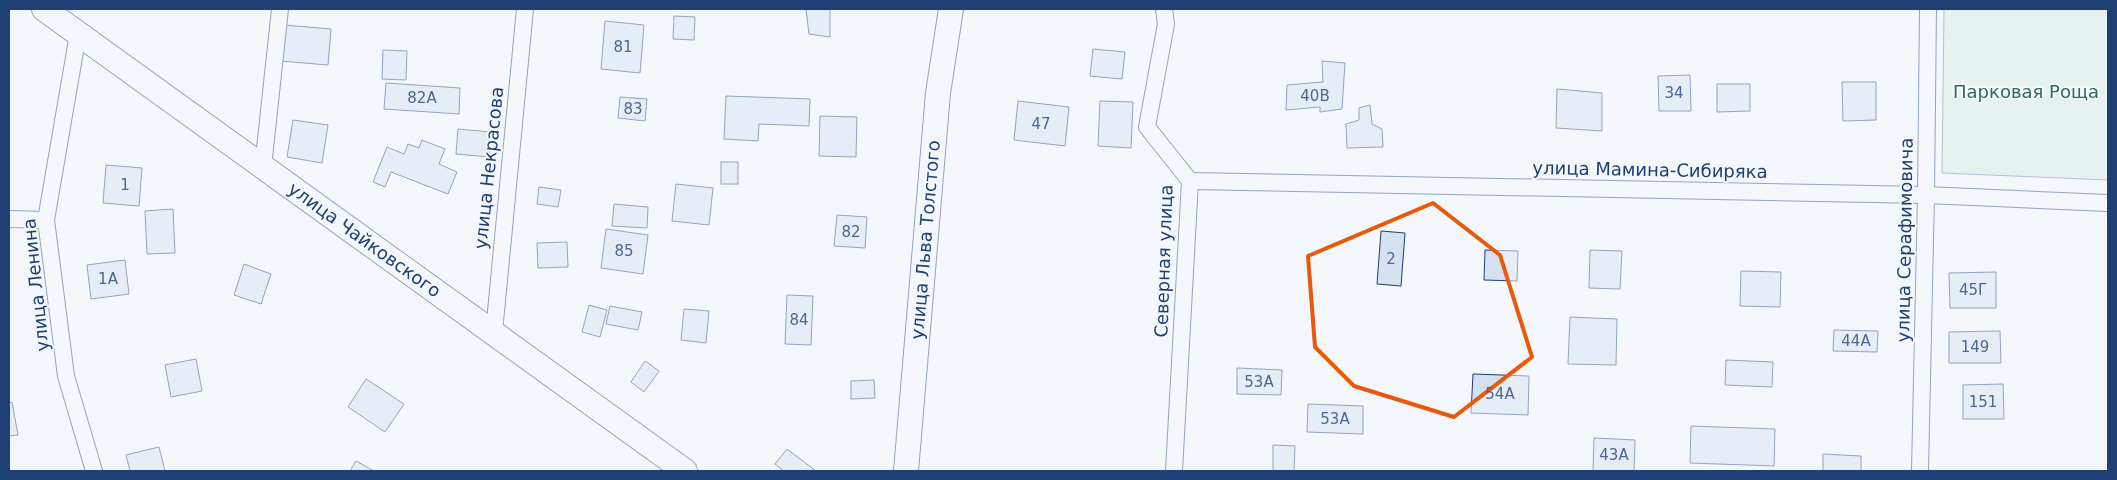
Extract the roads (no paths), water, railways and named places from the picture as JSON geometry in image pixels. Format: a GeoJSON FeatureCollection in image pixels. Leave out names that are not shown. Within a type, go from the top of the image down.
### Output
{"type":"FeatureCollection","features":[{"type":"Feature","properties":{"kind":"street"},"geometry":{"type":"LineString","coordinates":[[263,167],[280,9]]}},
{"type":"Feature","properties":{"kind":"street","name":"улица Некрасова"},"geometry":{"type":"LineString","coordinates":[[494,332],[525,9]]}},
{"type":"Feature","properties":{"kind":"street","name":"улица Льва Толстого"},"geometry":{"type":"LineString","coordinates":[[906,471],[938,93],[951,9]]}},
{"type":"Feature","properties":{"kind":"street","name":"Северная улица"},"geometry":{"type":"LineString","coordinates":[[1164,9],[1166,24],[1147,127],[1190,180],[1174,471]]}},
{"type":"Feature","properties":{"kind":"street","name":"улица Серафимовича"},"geometry":{"type":"LineString","coordinates":[[1920,471],[1928,9]]}},
{"type":"Feature","properties":{"kind":"street","name":"улица Чайковского"},"geometry":{"type":"LineString","coordinates":[[54,12],[78,34],[685,471]]}},
{"type":"Feature","properties":{"kind":"street","name":"улица Ленина"},"geometry":{"type":"LineString","coordinates":[[78,34],[46,220],[66,376],[94,471]]}},
{"type":"Feature","properties":{"kind":"street","name":"улица Мамина-Сибиряка"},"geometry":{"type":"LineString","coordinates":[[1190,180],[1926,195],[2108,203]]}},
{"type":"Feature","properties":{"kind":"street"},"geometry":{"type":"LineString","coordinates":[[9,219],[46,220]]}},
{"type":"Feature","properties":{"kind":"park label","name":"Парковая Роща"},"geometry":{"type":"Point","coordinates":[2026,92]}}]}
